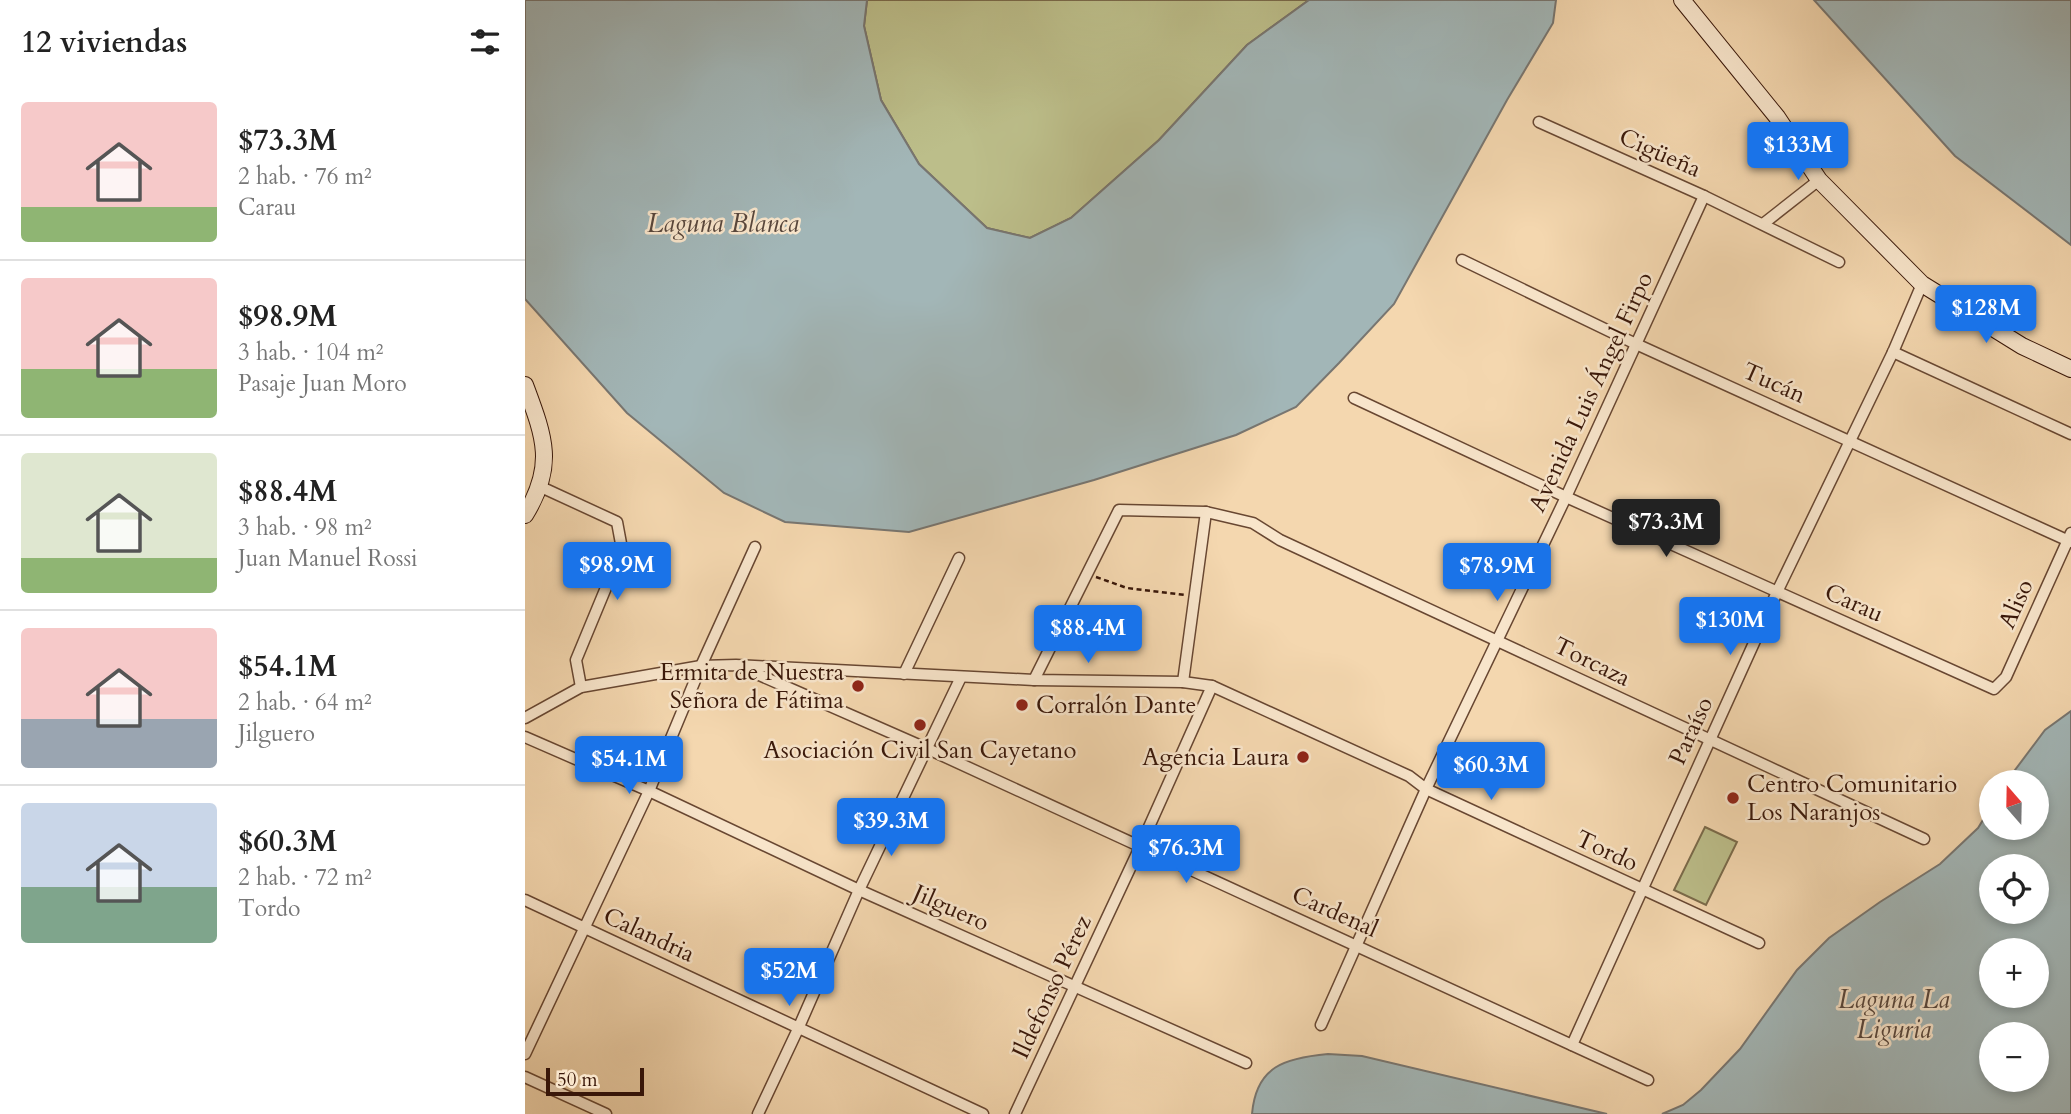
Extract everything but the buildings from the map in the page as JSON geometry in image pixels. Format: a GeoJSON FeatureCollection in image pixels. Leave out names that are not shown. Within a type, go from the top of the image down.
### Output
{"type":"FeatureCollection","features":[{"type":"Feature","properties":{"kind":"street"},"geometry":{"type":"LineString","coordinates":[[1682,0],[1777,117],[1819,180],[1922,284],[2022,346],[2071,369]]}},
{"type":"Feature","properties":{"kind":"street","name":"Cigüeña"},"geometry":{"type":"LineString","coordinates":[[1539,122],[1704,196],[1839,262]]}},
{"type":"Feature","properties":{"kind":"street"},"geometry":{"type":"LineString","coordinates":[[1763,224],[1819,180]]}},
{"type":"Feature","properties":{"kind":"street","name":"Avenida Luis Ángel Firpo"},"geometry":{"type":"LineString","coordinates":[[1321,1025],[1426,789],[1566,497],[1704,196]]}},
{"type":"Feature","properties":{"kind":"street","name":"Tucán"},"geometry":{"type":"LineString","coordinates":[[1462,260],[1636,344],[2070,538]]}},
{"type":"Feature","properties":{"kind":"street","name":"Paraíso"},"geometry":{"type":"LineString","coordinates":[[1572,1045],[1777,592],[1893,352],[1922,284]]}},
{"type":"Feature","properties":{"kind":"street"},"geometry":{"type":"LineString","coordinates":[[1893,352],[2071,434]]}},
{"type":"Feature","properties":{"kind":"street"},"geometry":{"type":"LineString","coordinates":[[525,385],[546,452],[541,488],[525,514]]}},
{"type":"Feature","properties":{"kind":"street","name":"Carau"},"geometry":{"type":"LineString","coordinates":[[1354,398],[1566,497],[1994,689]]}},
{"type":"Feature","properties":{"kind":"street"},"geometry":{"type":"LineString","coordinates":[[541,488],[617,522],[622,549],[576,660],[581,687]]}},
{"type":"Feature","properties":{"kind":"street","name":"Torcaza"},"geometry":{"type":"LineString","coordinates":[[1087,574],[1119,510],[1206,512],[1253,523],[1280,540],[1924,839]]}},
{"type":"Feature","properties":{"kind":"street"},"geometry":{"type":"LineString","coordinates":[[1183,682],[1206,512]]}},
{"type":"Feature","properties":{"kind":"street","name":"Aliso"},"geometry":{"type":"LineString","coordinates":[[1994,689],[2005,677],[2070,538]]}},
{"type":"Feature","properties":{"kind":"street"},"geometry":{"type":"LineString","coordinates":[[525,1054],[649,791],[701,666],[755,547]]}},
{"type":"Feature","properties":{"kind":"street"},"geometry":{"type":"LineString","coordinates":[[904,674],[959,558]]}},
{"type":"Feature","properties":{"kind":"street"},"geometry":{"type":"LineString","coordinates":[[1034,680],[1087,574]]}},
{"type":"Feature","properties":{"kind":"street","name":"Tordo"},"geometry":{"type":"LineString","coordinates":[[525,718],[581,687],[701,666],[736,665],[1034,680],[1183,682],[1212,686],[1409,776],[1426,789],[1759,943]]}},
{"type":"Feature","properties":{"kind":"street","name":"Cardenal"},"geometry":{"type":"LineString","coordinates":[[736,665],[927,749],[1648,1080]]}},
{"type":"Feature","properties":{"kind":"street"},"geometry":{"type":"LineString","coordinates":[[758,1114],[859,890],[961,677]]}},
{"type":"Feature","properties":{"kind":"street","name":"Ildefonso Pérez"},"geometry":{"type":"LineString","coordinates":[[1015,1114],[1076,987],[1212,686]]}},
{"type":"Feature","properties":{"kind":"street","name":"Jilguero"},"geometry":{"type":"LineString","coordinates":[[525,737],[1246,1063]]}},
{"type":"Feature","properties":{"kind":"street","name":"Calandria"},"geometry":{"type":"LineString","coordinates":[[525,900],[983,1114]]}},
{"type":"Feature","properties":{"kind":"street"},"geometry":{"type":"LineString","coordinates":[[525,1077],[606,1114]]}},
{"type":"Feature","properties":{"kind":"path"},"geometry":{"type":"LineString","coordinates":[[1087,574],[1127,588],[1195,596]]}},
{"type":"Feature","properties":{"kind":"green space"},"geometry":{"type":"Polygon","coordinates":[[[867,0],[1309,0],[1247,45],[1159,140],[1071,218],[1030,238],[987,228],[919,164],[881,100],[864,26],[867,0]]]}},
{"type":"Feature","properties":{"kind":"green space"},"geometry":{"type":"Polygon","coordinates":[[[1705,827],[1737,842],[1706,905],[1674,890],[1705,827]]]}},
{"type":"Feature","properties":{"kind":"water","name":"Laguna Blanca"},"geometry":{"type":"Polygon","coordinates":[[[525,0],[867,0],[864,26],[881,100],[919,164],[987,228],[1030,238],[1071,218],[1159,140],[1247,45],[1309,0],[1556,0],[1553,23],[1507,100],[1394,304],[1296,407],[1236,435],[1094,480],[909,532],[785,522],[724,493],[627,413],[525,299],[525,0]]]}},
{"type":"Feature","properties":{"kind":"water"},"geometry":{"type":"Polygon","coordinates":[[[1814,0],[2071,0],[2071,245],[1955,156],[1814,0]]]}},
{"type":"Feature","properties":{"kind":"water","name":"Laguna La Liguria"},"geometry":{"type":"Polygon","coordinates":[[[2071,711],[2071,1114],[1662,1114],[1683,1105],[1701,1090],[1740,1049],[1797,970],[1829,938],[1940,864],[1979,826],[1979,840],[2049,840],[2049,770],[2015,770],[2045,730],[2071,711]]]}},
{"type":"Feature","properties":{"kind":"water"},"geometry":{"type":"Polygon","coordinates":[[[1328,1054],[1362,1056],[1607,1114],[1252,1114],[1255,1098],[1266,1075],[1286,1062],[1328,1054]]]}},
{"type":"Feature","properties":{"kind":"place","name":"Ermita de Nuestra Señora de Fátima"},"geometry":{"type":"Point","coordinates":[858,686]}},
{"type":"Feature","properties":{"kind":"place","name":"Corralón Dante"},"geometry":{"type":"Point","coordinates":[1022,705]}},
{"type":"Feature","properties":{"kind":"place","name":"Asociación Civil San Cayetano"},"geometry":{"type":"Point","coordinates":[920,725]}},
{"type":"Feature","properties":{"kind":"place","name":"Agencia Laura"},"geometry":{"type":"Point","coordinates":[1303,757]}},
{"type":"Feature","properties":{"kind":"place","name":"Centro Comunitario Los Naranjos"},"geometry":{"type":"Point","coordinates":[1733,798]}}]}
